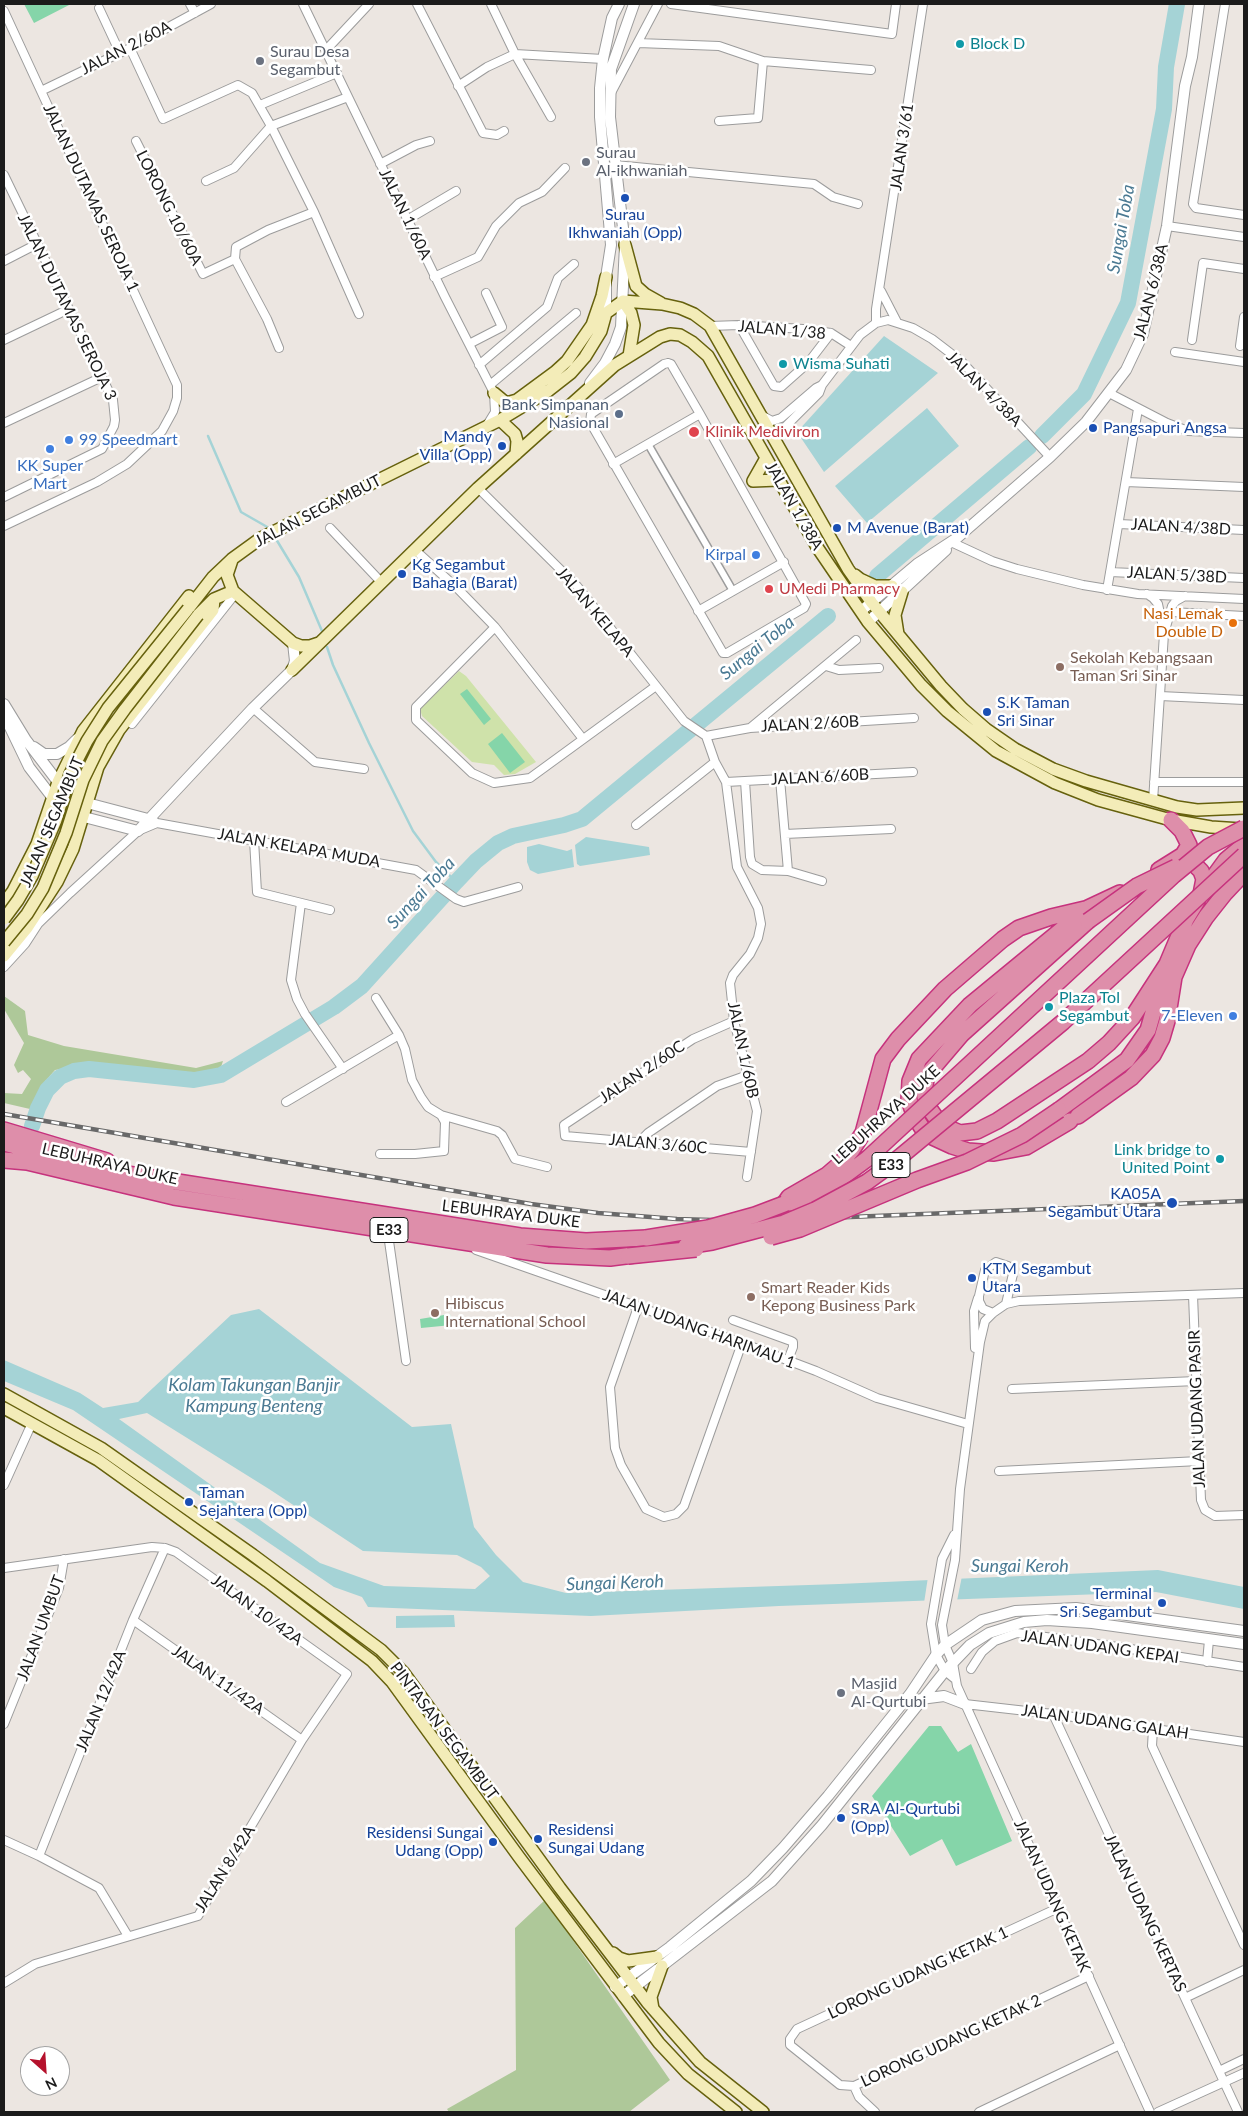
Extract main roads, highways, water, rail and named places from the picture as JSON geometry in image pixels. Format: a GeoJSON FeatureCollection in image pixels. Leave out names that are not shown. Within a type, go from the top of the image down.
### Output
{"type":"FeatureCollection","features":[{"type":"Feature","properties":{"kind":"highway"},"geometry":{"type":"LineString","coordinates":[[1171,820],[1182,831],[1189,845],[1183,855],[1114,896],[1088,914],[970,1005],[919,1060],[910,1081],[909,1100],[915,1117],[926,1134],[968,1151],[994,1154],[1026,1147],[1074,1119],[1131,1078],[1153,1055],[1162,1038],[1167,1021],[1174,977],[1188,945],[1220,899],[1244,873]]}},
{"type":"Feature","properties":{"kind":"highway","name":"LEBUHRAYA DUKE"},"geometry":{"type":"LineString","coordinates":[[27,1156],[114,1172],[552,1240],[614,1241],[663,1236],[708,1228],[814,1196],[844,1178],[868,1159],[1040,997],[1167,882],[1208,847],[1244,828]]}},
{"type":"Feature","properties":{"kind":"highway"},"geometry":{"type":"LineString","coordinates":[[628,1256],[681,1252],[733,1244],[767,1238],[800,1229],[1003,1146],[1059,1110],[1128,1060],[1148,1030],[1167,964],[1186,919],[1226,860],[1244,845]]}},
{"type":"Feature","properties":{"kind":"highway"},"geometry":{"type":"LineString","coordinates":[[1167,964],[1132,1018],[1109,1043],[1088,1061],[997,1121],[976,1131],[960,1133],[941,1125],[926,1104],[924,1090],[926,1075],[962,1034],[1088,914],[1179,865],[1208,847]]}},
{"type":"Feature","properties":{"kind":"highway","name":"LEBUHRAYA DUKE"},"geometry":{"type":"LineString","coordinates":[[27,1156],[174,1197],[547,1255],[610,1258],[712,1242],[784,1223],[815,1210],[867,1182],[889,1166],[1063,1022],[1244,855]]}},
{"type":"Feature","properties":{"kind":"highway"},"geometry":{"type":"LineString","coordinates":[[1172,862],[1186,860],[1197,865],[1201,871],[1203,884],[1197,902]]}},
{"type":"Feature","properties":{"kind":"highway"},"geometry":{"type":"LineString","coordinates":[[784,1204],[789,1197],[827,1175],[852,1150],[863,1133],[883,1059],[898,1039],[944,989],[1003,939],[1019,928],[1051,917],[1088,914]]}},
{"type":"Feature","properties":{"kind":"highway","name":"E33"},"geometry":{"type":"LineString","coordinates":[[4,1130],[133,1168],[147,1177]]}},
{"type":"Feature","properties":{"kind":"highway","name":"E33"},"geometry":{"type":"LineString","coordinates":[[4,1143],[27,1156]]}},
{"type":"Feature","properties":{"kind":"highway"},"geometry":{"type":"LineString","coordinates":[[4,1149],[27,1156]]}},
{"type":"Feature","properties":{"kind":"highway","name":"E33"},"geometry":{"type":"LineString","coordinates":[[4,1160],[27,1156]]}},
{"type":"Feature","properties":{"kind":"main road"},"geometry":{"type":"LineString","coordinates":[[625,245],[636,286],[662,304]]}},
{"type":"Feature","properties":{"kind":"main road"},"geometry":{"type":"LineString","coordinates":[[492,389],[506,403],[517,400],[567,361],[592,326],[606,277]]}},
{"type":"Feature","properties":{"kind":"main road"},"geometry":{"type":"LineString","coordinates":[[623,301],[631,313],[634,325],[629,356]]}},
{"type":"Feature","properties":{"kind":"main road","name":"JALAN 1/38A"},"geometry":{"type":"LineString","coordinates":[[623,301],[662,304],[694,314],[710,326],[759,415],[848,568],[872,603],[899,637],[963,709],[1015,749],[1053,769],[1153,801],[1197,810],[1244,808]]}},
{"type":"Feature","properties":{"kind":"main road","name":"JALAN SEGAMBUT"},"geometry":{"type":"LineString","coordinates":[[4,942],[43,888],[66,833],[83,780],[102,741],[193,612],[212,577],[232,559],[261,538],[500,420],[548,391],[571,373],[602,332],[606,313],[623,301]]}},
{"type":"Feature","properties":{"kind":"main road","name":"JALAN 1/38A"},"geometry":{"type":"LineString","coordinates":[[516,454],[574,401],[629,356],[652,341],[665,335],[680,336],[692,342],[708,356],[766,458],[777,472],[835,576],[868,622],[946,711],[996,751],[1061,786],[1098,800],[1171,820],[1210,827],[1244,828]]}},
{"type":"Feature","properties":{"kind":"main road"},"geometry":{"type":"LineString","coordinates":[[759,415],[762,435],[777,472],[812,506]]}},
{"type":"Feature","properties":{"kind":"main road"},"geometry":{"type":"LineString","coordinates":[[292,670],[478,488],[516,454],[517,441],[515,434],[500,420]]}},
{"type":"Feature","properties":{"kind":"main road"},"geometry":{"type":"LineString","coordinates":[[766,458],[753,481],[777,472]]}},
{"type":"Feature","properties":{"kind":"main road"},"geometry":{"type":"LineString","coordinates":[[232,559],[227,575],[234,592],[293,643],[301,646],[310,646],[320,643]]}},
{"type":"Feature","properties":{"kind":"main road"},"geometry":{"type":"LineString","coordinates":[[848,568],[860,579],[875,586],[897,589],[895,616],[899,637]]}},
{"type":"Feature","properties":{"kind":"main road"},"geometry":{"type":"LineString","coordinates":[[4,903],[13,891],[37,844],[58,782],[86,727],[192,593],[207,577],[212,577]]}},
{"type":"Feature","properties":{"kind":"main road","name":"JALAN SEGAMBUT"},"geometry":{"type":"LineString","coordinates":[[4,919],[32,876],[56,820],[70,774],[87,741],[113,702],[193,612],[214,599],[234,592]]}},
{"type":"Feature","properties":{"kind":"main road"},"geometry":{"type":"LineString","coordinates":[[86,727],[85,737],[88,745],[94,750],[107,745],[213,610],[214,599]]}},
{"type":"Feature","properties":{"kind":"main road"},"geometry":{"type":"LineString","coordinates":[[4,956],[27,928],[57,882],[80,830],[98,767],[119,730]]}},
{"type":"Feature","properties":{"kind":"main road"},"geometry":{"type":"LineString","coordinates":[[46,815],[56,811],[70,813],[77,820],[80,830]]}},
{"type":"Feature","properties":{"kind":"main road","name":"PINTASAN SEGAMBUT"},"geometry":{"type":"LineString","coordinates":[[4,1394],[101,1448],[253,1555],[380,1650],[404,1673],[602,1944],[654,2010],[700,2062],[763,2112]]}},
{"type":"Feature","properties":{"kind":"main road","name":"PINTASAN SEGAMBUT"},"geometry":{"type":"LineString","coordinates":[[4,1408],[105,1465],[267,1580],[372,1661],[392,1682],[615,1987],[659,2043],[683,2068],[736,2112]]}},
{"type":"Feature","properties":{"kind":"main road"},"geometry":{"type":"LineString","coordinates":[[602,1944],[619,1958],[628,1961],[659,1961],[651,1997],[654,2010]]}},
{"type":"Feature","properties":{"kind":"water"},"geometry":{"type":"Polygon","coordinates":[[[884,336],[938,373],[824,472],[797,432],[884,336]]]}},
{"type":"Feature","properties":{"kind":"water"},"geometry":{"type":"Polygon","coordinates":[[[927,408],[959,446],[867,523],[835,486],[927,408]]]}},
{"type":"Feature","properties":{"kind":"water"},"geometry":{"type":"Polygon","coordinates":[[[586,837],[649,847],[650,855],[580,866],[577,864],[575,845],[586,837]]]}},
{"type":"Feature","properties":{"kind":"water"},"geometry":{"type":"Polygon","coordinates":[[[539,844],[567,851],[572,849],[574,867],[538,874],[530,870],[527,862],[527,847],[539,844]]]}},
{"type":"Feature","properties":{"kind":"water","name":"Kolam Takungan Banjir Kampung Benteng"},"geometry":{"type":"Polygon","coordinates":[[[259,1309],[412,1427],[451,1424],[474,1527],[496,1555],[523,1582],[566,1593],[839,1584],[1158,1570],[1244,1587],[1244,1609],[1156,1592],[779,1606],[591,1616],[368,1607],[362,1597],[334,1587],[73,1410],[4,1381],[4,1360],[80,1393],[103,1408],[138,1402],[231,1315],[259,1309]],[[147,1413],[119,1419],[320,1563],[384,1586],[475,1589],[490,1576],[481,1567],[457,1555],[363,1551],[269,1489],[147,1413]]]}},
{"type":"Feature","properties":{"kind":"water"},"geometry":{"type":"Polygon","coordinates":[[[454,1615],[455,1627],[396,1628],[396,1616],[454,1615]]]}},
{"type":"Feature","properties":{"kind":"waterway","name":"Sungai Toba"},"geometry":{"type":"LineString","coordinates":[[1042,436],[1084,394],[1128,303],[1164,109],[1166,67],[1177,4]]}},
{"type":"Feature","properties":{"kind":"waterway"},"geometry":{"type":"LineString","coordinates":[[208,436],[241,512],[269,528]]}},
{"type":"Feature","properties":{"kind":"waterway","name":"Sungai Toba"},"geometry":{"type":"LineString","coordinates":[[877,576],[1029,447]]}},
{"type":"Feature","properties":{"kind":"waterway"},"geometry":{"type":"LineString","coordinates":[[276,539],[299,577],[322,631]]}},
{"type":"Feature","properties":{"kind":"waterway","name":"Sungai Toba"},"geometry":{"type":"LineString","coordinates":[[32,1126],[47,1090],[60,1077],[74,1071],[89,1069],[194,1080],[221,1075],[334,1007],[362,986],[456,882],[476,861],[498,843],[513,836],[564,825],[582,819],[828,616]]}},
{"type":"Feature","properties":{"kind":"waterway"},"geometry":{"type":"LineString","coordinates":[[327,647],[333,665],[369,743],[413,831],[436,862],[456,882]]}},
{"type":"Feature","properties":{"kind":"railway"},"geometry":{"type":"LineString","coordinates":[[4,1114],[531,1204],[598,1213],[677,1219],[746,1221],[1244,1201]]}},
{"type":"Feature","properties":{"kind":"place","name":"Block D"},"geometry":{"type":"Point","coordinates":[960,44]}},
{"type":"Feature","properties":{"kind":"place","name":"Surau Desa Segambut"},"geometry":{"type":"Point","coordinates":[260,61]}},
{"type":"Feature","properties":{"kind":"place","name":"Surau Al-ikhwaniah"},"geometry":{"type":"Point","coordinates":[586,162]}},
{"type":"Feature","properties":{"kind":"place","name":"Surau Ikhwaniah (Opp)"},"geometry":{"type":"Point","coordinates":[625,198]}},
{"type":"Feature","properties":{"kind":"place","name":"Wisma Suhati"},"geometry":{"type":"Point","coordinates":[783,364]}},
{"type":"Feature","properties":{"kind":"place","name":"Bank Simpanan Nasional"},"geometry":{"type":"Point","coordinates":[619,414]}},
{"type":"Feature","properties":{"kind":"place","name":"Pangsapuri Angsa"},"geometry":{"type":"Point","coordinates":[1093,428]}},
{"type":"Feature","properties":{"kind":"place","name":"Klinik Mediviron"},"geometry":{"type":"Point","coordinates":[694,432]}},
{"type":"Feature","properties":{"kind":"place","name":"99 Speedmart"},"geometry":{"type":"Point","coordinates":[69,440]}},
{"type":"Feature","properties":{"kind":"place","name":"Mandy Villa (Opp)"},"geometry":{"type":"Point","coordinates":[502,446]}},
{"type":"Feature","properties":{"kind":"place","name":"KK Super Mart"},"geometry":{"type":"Point","coordinates":[50,449]}},
{"type":"Feature","properties":{"kind":"place","name":"M Avenue (Barat)"},"geometry":{"type":"Point","coordinates":[837,528]}},
{"type":"Feature","properties":{"kind":"place","name":"Kirpal"},"geometry":{"type":"Point","coordinates":[756,555]}},
{"type":"Feature","properties":{"kind":"place","name":"Kg Segambut Bahagia (Barat)"},"geometry":{"type":"Point","coordinates":[402,574]}},
{"type":"Feature","properties":{"kind":"place","name":"UMedi Pharmacy"},"geometry":{"type":"Point","coordinates":[769,589]}},
{"type":"Feature","properties":{"kind":"place","name":"Nasi Lemak Double D"},"geometry":{"type":"Point","coordinates":[1233,623]}},
{"type":"Feature","properties":{"kind":"place","name":"Sekolah Kebangsaan Taman Sri Sinar"},"geometry":{"type":"Point","coordinates":[1060,667]}},
{"type":"Feature","properties":{"kind":"place","name":"S.K Taman Sri Sinar"},"geometry":{"type":"Point","coordinates":[987,712]}},
{"type":"Feature","properties":{"kind":"place","name":"Plaza Tol Segambut"},"geometry":{"type":"Point","coordinates":[1049,1007]}},
{"type":"Feature","properties":{"kind":"place","name":"7-Eleven"},"geometry":{"type":"Point","coordinates":[1233,1016]}},
{"type":"Feature","properties":{"kind":"place","name":"Link bridge to United Point"},"geometry":{"type":"Point","coordinates":[1220,1159]}},
{"type":"Feature","properties":{"kind":"place","name":"KA05A Segambut Utara"},"geometry":{"type":"Point","coordinates":[1172,1203]}},
{"type":"Feature","properties":{"kind":"place","name":"KTM Segambut Utara"},"geometry":{"type":"Point","coordinates":[972,1278]}},
{"type":"Feature","properties":{"kind":"place","name":"Smart Reader Kids Kepong Business Park"},"geometry":{"type":"Point","coordinates":[751,1297]}},
{"type":"Feature","properties":{"kind":"place","name":"Hibiscus International School"},"geometry":{"type":"Point","coordinates":[435,1313]}},
{"type":"Feature","properties":{"kind":"place","name":"Taman Sejahtera (Opp)"},"geometry":{"type":"Point","coordinates":[189,1502]}},
{"type":"Feature","properties":{"kind":"place","name":"Terminal Sri Segambut"},"geometry":{"type":"Point","coordinates":[1162,1603]}},
{"type":"Feature","properties":{"kind":"place","name":"Masjid Al-Qurtubi"},"geometry":{"type":"Point","coordinates":[841,1693]}},
{"type":"Feature","properties":{"kind":"place","name":"SRA Al-Qurtubi (Opp)"},"geometry":{"type":"Point","coordinates":[841,1818]}},
{"type":"Feature","properties":{"kind":"place","name":"Residensi Sungai Udang"},"geometry":{"type":"Point","coordinates":[538,1839]}},
{"type":"Feature","properties":{"kind":"place","name":"Residensi Sungai Udang (Opp)"},"geometry":{"type":"Point","coordinates":[493,1842]}},
{"type":"Feature","properties":{"kind":"water label","name":"Sungai Keroh"},"geometry":{"type":"Point","coordinates":[1020,1566]}},
{"type":"Feature","properties":{"kind":"water label","name":"Sungai Keroh"},"geometry":{"type":"Point","coordinates":[615,1583]}}]}
